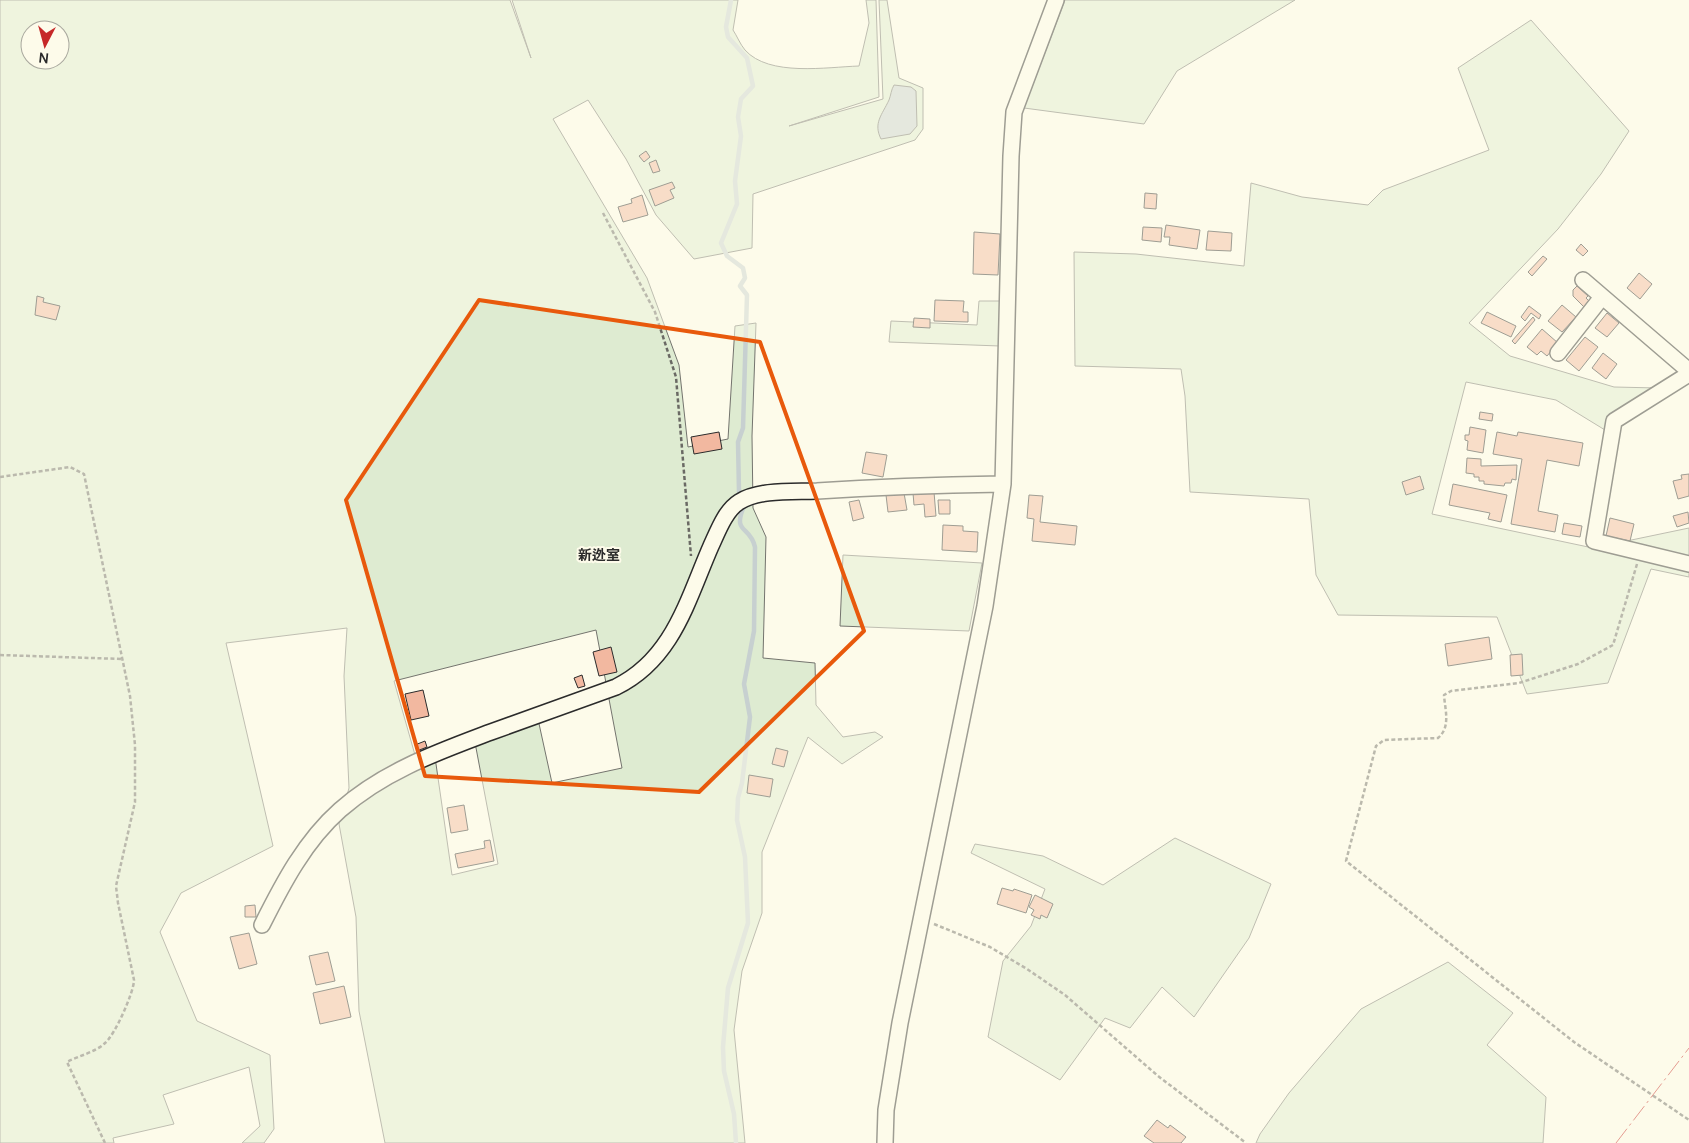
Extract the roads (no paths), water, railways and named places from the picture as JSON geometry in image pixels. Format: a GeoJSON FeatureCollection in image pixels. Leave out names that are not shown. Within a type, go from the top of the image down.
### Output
{"type":"FeatureCollection","features":[{"type":"Feature","properties":{"kind":"street"},"geometry":{"type":"LineString","coordinates":[[884,1143],[886,1110],[894,1058],[985,606],[1003,484],[1011,156],[1014,112],[1056,0]]}},
{"type":"Feature","properties":{"kind":"street"},"geometry":{"type":"LineString","coordinates":[[1583,280],[1689,372],[1614,421],[1594,541],[1689,564]]}},
{"type":"Feature","properties":{"kind":"street"},"geometry":{"type":"LineString","coordinates":[[1558,353],[1602,297]]}},
{"type":"Feature","properties":{"kind":"street"},"geometry":{"type":"LineString","coordinates":[[262,925],[287,874],[324,827],[341,809],[382,780],[423,757],[616,686],[634,678],[647,668],[668,642],[728,514],[738,503],[749,498],[773,493],[894,486],[1003,484]]}},
{"type":"Feature","properties":{"kind":"waterway"},"geometry":{"type":"LineString","coordinates":[[731,0],[726,27],[728,37],[747,58],[753,86],[741,99],[738,117],[741,136],[735,181],[737,204],[721,243],[727,256],[743,268],[745,278],[740,286],[747,295],[743,428],[738,442],[739,492]]}},
{"type":"Feature","properties":{"kind":"waterway"},"geometry":{"type":"LineString","coordinates":[[736,1143],[734,1114],[724,1071],[723,1047],[728,988],[748,923],[745,857],[737,820],[738,798],[742,783],[750,717],[744,684],[754,631],[755,547],[753,540],[741,525],[740,521],[744,506]]}},
{"type":"Feature","properties":{"kind":"district","name":"新迯室"},"geometry":{"type":"Point","coordinates":[599,554]}}]}
